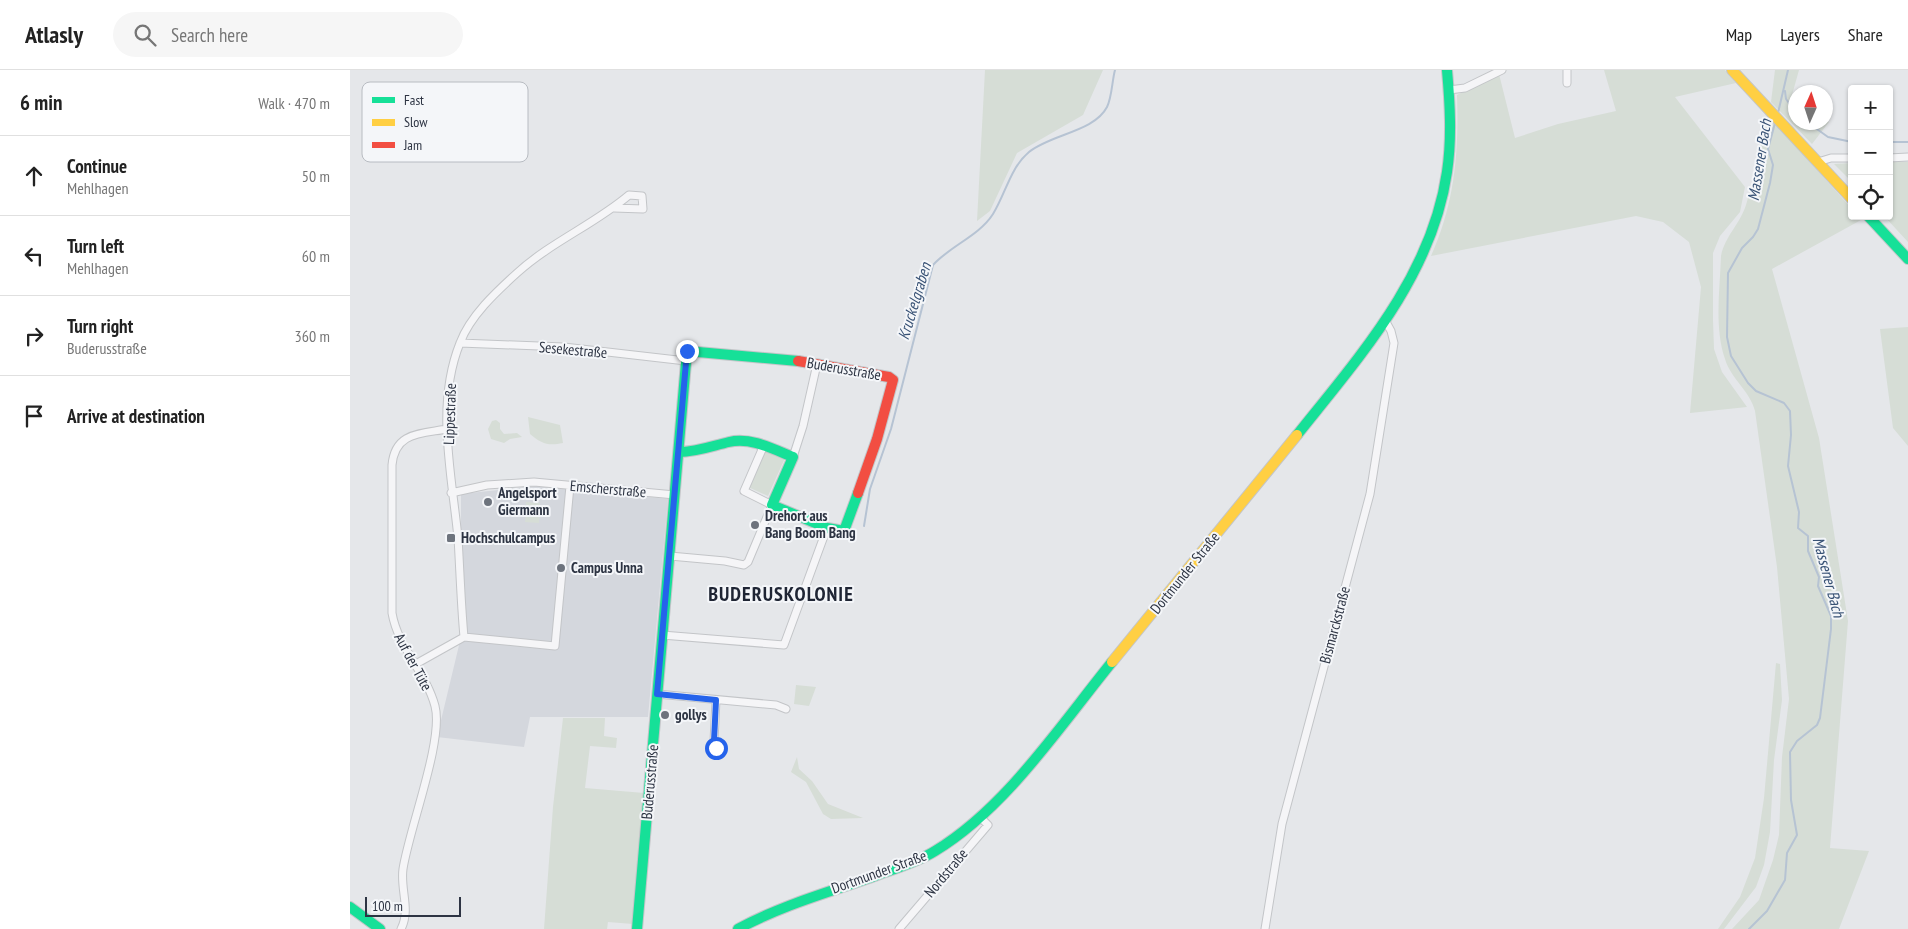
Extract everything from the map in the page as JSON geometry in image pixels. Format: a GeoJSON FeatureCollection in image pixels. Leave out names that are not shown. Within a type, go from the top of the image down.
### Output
{"type":"FeatureCollection","features":[{"type":"Feature","properties":{"kind":"street","name":"Dortmunder Straße"},"geometry":{"type":"LineString","coordinates":[[738,929],[768,913],[896,868],[934,852],[981,818],[1009,789],[1386,322],[1412,279],[1428,245],[1440,212],[1449,157],[1449,90],[1447,70]]}},
{"type":"Feature","properties":{"kind":"street"},"geometry":{"type":"LineString","coordinates":[[1449,90],[1465,88],[1502,70]]}},
{"type":"Feature","properties":{"kind":"street"},"geometry":{"type":"LineString","coordinates":[[1567,83],[1568,70]]}},
{"type":"Feature","properties":{"kind":"street"},"geometry":{"type":"LineString","coordinates":[[1732,70],[1848,194]]}},
{"type":"Feature","properties":{"kind":"street"},"geometry":{"type":"LineString","coordinates":[[1893,158],[1908,157]]}},
{"type":"Feature","properties":{"kind":"street"},"geometry":{"type":"LineString","coordinates":[[1818,162],[1832,158],[1848,158]]}},
{"type":"Feature","properties":{"kind":"street","name":"Lippestraße"},"geometry":{"type":"LineString","coordinates":[[464,637],[458,538],[447,429],[450,381],[460,343],[478,315],[518,272],[551,247],[614,208]]}},
{"type":"Feature","properties":{"kind":"street"},"geometry":{"type":"LineString","coordinates":[[1872,220],[1908,259]]}},
{"type":"Feature","properties":{"kind":"street","name":"Bismarckstraße"},"geometry":{"type":"LineString","coordinates":[[1265,929],[1282,824],[1370,494],[1394,344],[1391,331],[1386,322]]}},
{"type":"Feature","properties":{"kind":"street","name":"Sesekestraße"},"geometry":{"type":"LineString","coordinates":[[460,343],[564,348],[686,361]]}},
{"type":"Feature","properties":{"kind":"street","name":"Buderusstraße"},"geometry":{"type":"LineString","coordinates":[[637,929],[687,351],[817,364],[890,377],[893,380],[877,439],[844,531],[827,528]]}},
{"type":"Feature","properties":{"kind":"street"},"geometry":{"type":"LineString","coordinates":[[670,556],[746,564],[793,458],[803,426],[817,364]]}},
{"type":"Feature","properties":{"kind":"street","name":"Auf der Tüte"},"geometry":{"type":"LineString","coordinates":[[401,929],[406,911],[403,870],[427,769],[437,717],[430,692],[399,638],[392,613],[393,455],[402,440],[411,436],[447,429]]}},
{"type":"Feature","properties":{"kind":"street"},"geometry":{"type":"LineString","coordinates":[[679,452],[696,453],[734,441],[764,445],[793,458]]}},
{"type":"Feature","properties":{"kind":"street"},"geometry":{"type":"LineString","coordinates":[[662,635],[784,645],[827,528],[744,492],[764,445]]}},
{"type":"Feature","properties":{"kind":"street","name":"Emscherstraße"},"geometry":{"type":"LineString","coordinates":[[452,493],[487,485],[525,483],[675,495]]}},
{"type":"Feature","properties":{"kind":"street"},"geometry":{"type":"LineString","coordinates":[[414,665],[464,637],[555,646],[570,486]]}},
{"type":"Feature","properties":{"kind":"street"},"geometry":{"type":"LineString","coordinates":[[657,694],[776,705],[786,709]]}},
{"type":"Feature","properties":{"kind":"street"},"geometry":{"type":"LineString","coordinates":[[716,700],[714,741],[716,748]]}},
{"type":"Feature","properties":{"kind":"street","name":"Nordstraße"},"geometry":{"type":"LineString","coordinates":[[899,929],[988,824],[981,818]]}},
{"type":"Feature","properties":{"kind":"street"},"geometry":{"type":"LineString","coordinates":[[350,907],[380,929]]}},
{"type":"Feature","properties":{"kind":"shaded area"},"geometry":{"type":"Polygon","coordinates":[[[985,70],[1103,70],[1083,115],[1017,153],[990,211],[977,221],[985,70]]]}},
{"type":"Feature","properties":{"kind":"shaded area"},"geometry":{"type":"Polygon","coordinates":[[[1604,70],[1725,70],[1736,83],[1675,97],[1745,187],[1740,212],[1720,236],[1713,253],[1713,320],[1714,349],[1722,372],[1747,407],[1690,413],[1701,287],[1689,242],[1663,222],[1636,216],[1431,256],[1445,216],[1454,177],[1457,95],[1499,74],[1515,138],[1558,124],[1616,111],[1604,70]]]}},
{"type":"Feature","properties":{"kind":"shaded area"},"geometry":{"type":"Polygon","coordinates":[[[1775,70],[1799,70],[1795,85],[1788,85],[1788,119],[1771,102],[1775,70]]]}},
{"type":"Feature","properties":{"kind":"shaded area"},"geometry":{"type":"Polygon","coordinates":[[[1768,115],[1848,205],[1848,220],[1861,220],[1772,269],[1819,438],[1848,621],[1830,848],[1869,851],[1839,929],[1732,929],[1759,900],[1773,860],[1779,835],[1782,757],[1789,699],[1777,567],[1755,411],[1749,397],[1732,373],[1725,359],[1719,321],[1721,256],[1726,242],[1746,205],[1768,115]]]}},
{"type":"Feature","properties":{"kind":"shaded area"},"geometry":{"type":"Polygon","coordinates":[[[1798,130],[1823,130],[1812,144],[1798,130]]]}},
{"type":"Feature","properties":{"kind":"shaded area"},"geometry":{"type":"Polygon","coordinates":[[[1893,162],[1908,162],[1908,242],[1888,220],[1893,220],[1893,162]]]}},
{"type":"Feature","properties":{"kind":"shaded area"},"geometry":{"type":"Polygon","coordinates":[[[1848,163],[1848,178],[1834,164],[1848,163]]]}},
{"type":"Feature","properties":{"kind":"shaded area"},"geometry":{"type":"Polygon","coordinates":[[[1908,327],[1908,446],[1893,428],[1880,329],[1908,327]]]}},
{"type":"Feature","properties":{"kind":"shaded area"},"geometry":{"type":"Polygon","coordinates":[[[528,417],[560,425],[563,443],[545,443],[534,437],[530,434],[528,417]]]}},
{"type":"Feature","properties":{"kind":"shaded area"},"geometry":{"type":"Polygon","coordinates":[[[496,420],[500,423],[500,429],[504,434],[517,433],[522,437],[510,439],[504,443],[491,439],[488,429],[492,421],[496,420]]]}},
{"type":"Feature","properties":{"kind":"shaded area"},"geometry":{"type":"Polygon","coordinates":[[[765,449],[785,458],[768,496],[748,487],[765,449]]]}},
{"type":"Feature","properties":{"kind":"shaded area","name":"Campus Unna"},"geometry":{"type":"Polygon","coordinates":[[[536,486],[668,499],[648,717],[530,717],[524,747],[437,737],[461,637],[461,494],[536,486]]]}},
{"type":"Feature","properties":{"kind":"shaded area"},"geometry":{"type":"Polygon","coordinates":[[[526,502],[540,503],[539,523],[525,522],[526,502]]]}},
{"type":"Feature","properties":{"kind":"shaded area"},"geometry":{"type":"Polygon","coordinates":[[[1776,663],[1780,664],[1782,700],[1774,760],[1770,832],[1764,865],[1756,887],[1724,929],[1718,929],[1740,897],[1755,858],[1764,798],[1776,663]]]}},
{"type":"Feature","properties":{"kind":"shaded area"},"geometry":{"type":"Polygon","coordinates":[[[796,685],[816,687],[809,706],[794,704],[796,685]]]}},
{"type":"Feature","properties":{"kind":"shaded area"},"geometry":{"type":"Polygon","coordinates":[[[563,718],[605,718],[604,736],[617,738],[616,748],[590,746],[585,788],[644,793],[633,924],[608,922],[607,929],[544,929],[553,807],[563,718]]]}},
{"type":"Feature","properties":{"kind":"shaded area"},"geometry":{"type":"Polygon","coordinates":[[[797,757],[799,769],[812,781],[828,804],[863,818],[831,819],[823,814],[806,782],[791,772],[797,757]]]}},
{"type":"Feature","properties":{"kind":"waterway","name":"Kruckelgraben"},"geometry":{"type":"LineString","coordinates":[[864,526],[870,489],[891,429],[933,265],[987,222],[998,206],[1017,165],[1029,152],[1038,146],[1092,122],[1101,115],[1109,103],[1115,70]]}},
{"type":"Feature","properties":{"kind":"waterway","name":"Massener Bach"},"geometry":{"type":"LineString","coordinates":[[1778,113],[1788,70]]}},
{"type":"Feature","properties":{"kind":"waterway"},"geometry":{"type":"LineString","coordinates":[[1785,91],[1788,102]]}},
{"type":"Feature","properties":{"kind":"waterway","name":"Massener Bach"},"geometry":{"type":"LineString","coordinates":[[1749,929],[1767,911],[1785,880],[1787,853],[1797,835],[1791,800],[1790,752],[1797,741],[1817,725],[1820,718],[1831,629],[1831,616],[1818,586],[1819,577],[1808,551],[1808,536],[1798,528],[1799,512],[1788,466],[1791,435],[1790,411],[1784,403],[1756,391],[1748,383],[1731,356],[1727,337],[1728,273],[1742,248],[1758,229],[1773,165],[1768,149],[1775,123]]}},
{"type":"Feature","properties":{"kind":"waterway"},"geometry":{"type":"LineString","coordinates":[[1818,130],[1828,137],[1848,141]]}},
{"type":"Feature","properties":{"kind":"waterway"},"geometry":{"type":"LineString","coordinates":[[1893,142],[1908,142]]}},
{"type":"Feature","properties":{"kind":"traffic: fast"},"geometry":{"type":"LineString","coordinates":[[1297,435],[1345,375],[1390,313],[1410,280],[1426,246],[1439,210],[1449,159],[1450,121],[1447,70]]}},
{"type":"Feature","properties":{"kind":"traffic: fast"},"geometry":{"type":"LineString","coordinates":[[1872,220],[1908,259]]}},
{"type":"Feature","properties":{"kind":"traffic: fast"},"geometry":{"type":"LineString","coordinates":[[637,929],[687,351],[798,361]]}},
{"type":"Feature","properties":{"kind":"traffic: fast"},"geometry":{"type":"LineString","coordinates":[[679,452],[698,450],[729,442],[745,441],[754,442],[793,457],[772,505],[827,528],[844,531],[858,493]]}},
{"type":"Feature","properties":{"kind":"traffic: fast"},"geometry":{"type":"LineString","coordinates":[[738,929],[820,894],[912,862],[935,851],[961,833],[985,812],[1031,764],[1112,662]]}},
{"type":"Feature","properties":{"kind":"traffic: fast"},"geometry":{"type":"LineString","coordinates":[[350,907],[380,929]]}},
{"type":"Feature","properties":{"kind":"traffic: slow"},"geometry":{"type":"LineString","coordinates":[[1732,70],[1848,195]]}},
{"type":"Feature","properties":{"kind":"traffic: slow"},"geometry":{"type":"LineString","coordinates":[[1112,662],[1297,435]]}},
{"type":"Feature","properties":{"kind":"traffic: jam"},"geometry":{"type":"LineString","coordinates":[[798,361],[889,377],[893,380],[877,439],[858,493]]}},
{"type":"Feature","properties":{"kind":"place","name":"Angelsport Giermann"},"geometry":{"type":"Point","coordinates":[488,502]}},
{"type":"Feature","properties":{"kind":"place","name":"Drehort aus Bang Boom Bang"},"geometry":{"type":"Point","coordinates":[755,525]}},
{"type":"Feature","properties":{"kind":"place","name":"Hochschulcampus"},"geometry":{"type":"Point","coordinates":[451,538]}},
{"type":"Feature","properties":{"kind":"place","name":"Campus Unna"},"geometry":{"type":"Point","coordinates":[561,568]}},
{"type":"Feature","properties":{"kind":"place","name":"gollys"},"geometry":{"type":"Point","coordinates":[665,715]}},
{"type":"Feature","properties":{"kind":"district","name":"BUDERUSKOLONIE"},"geometry":{"type":"Point","coordinates":[781,594]}},
{"type":"Feature","properties":{"kind":"route"},"geometry":{"type":"LineString","coordinates":[[687,351],[657,694],[716,700],[714,741],[716,748]]}}]}
